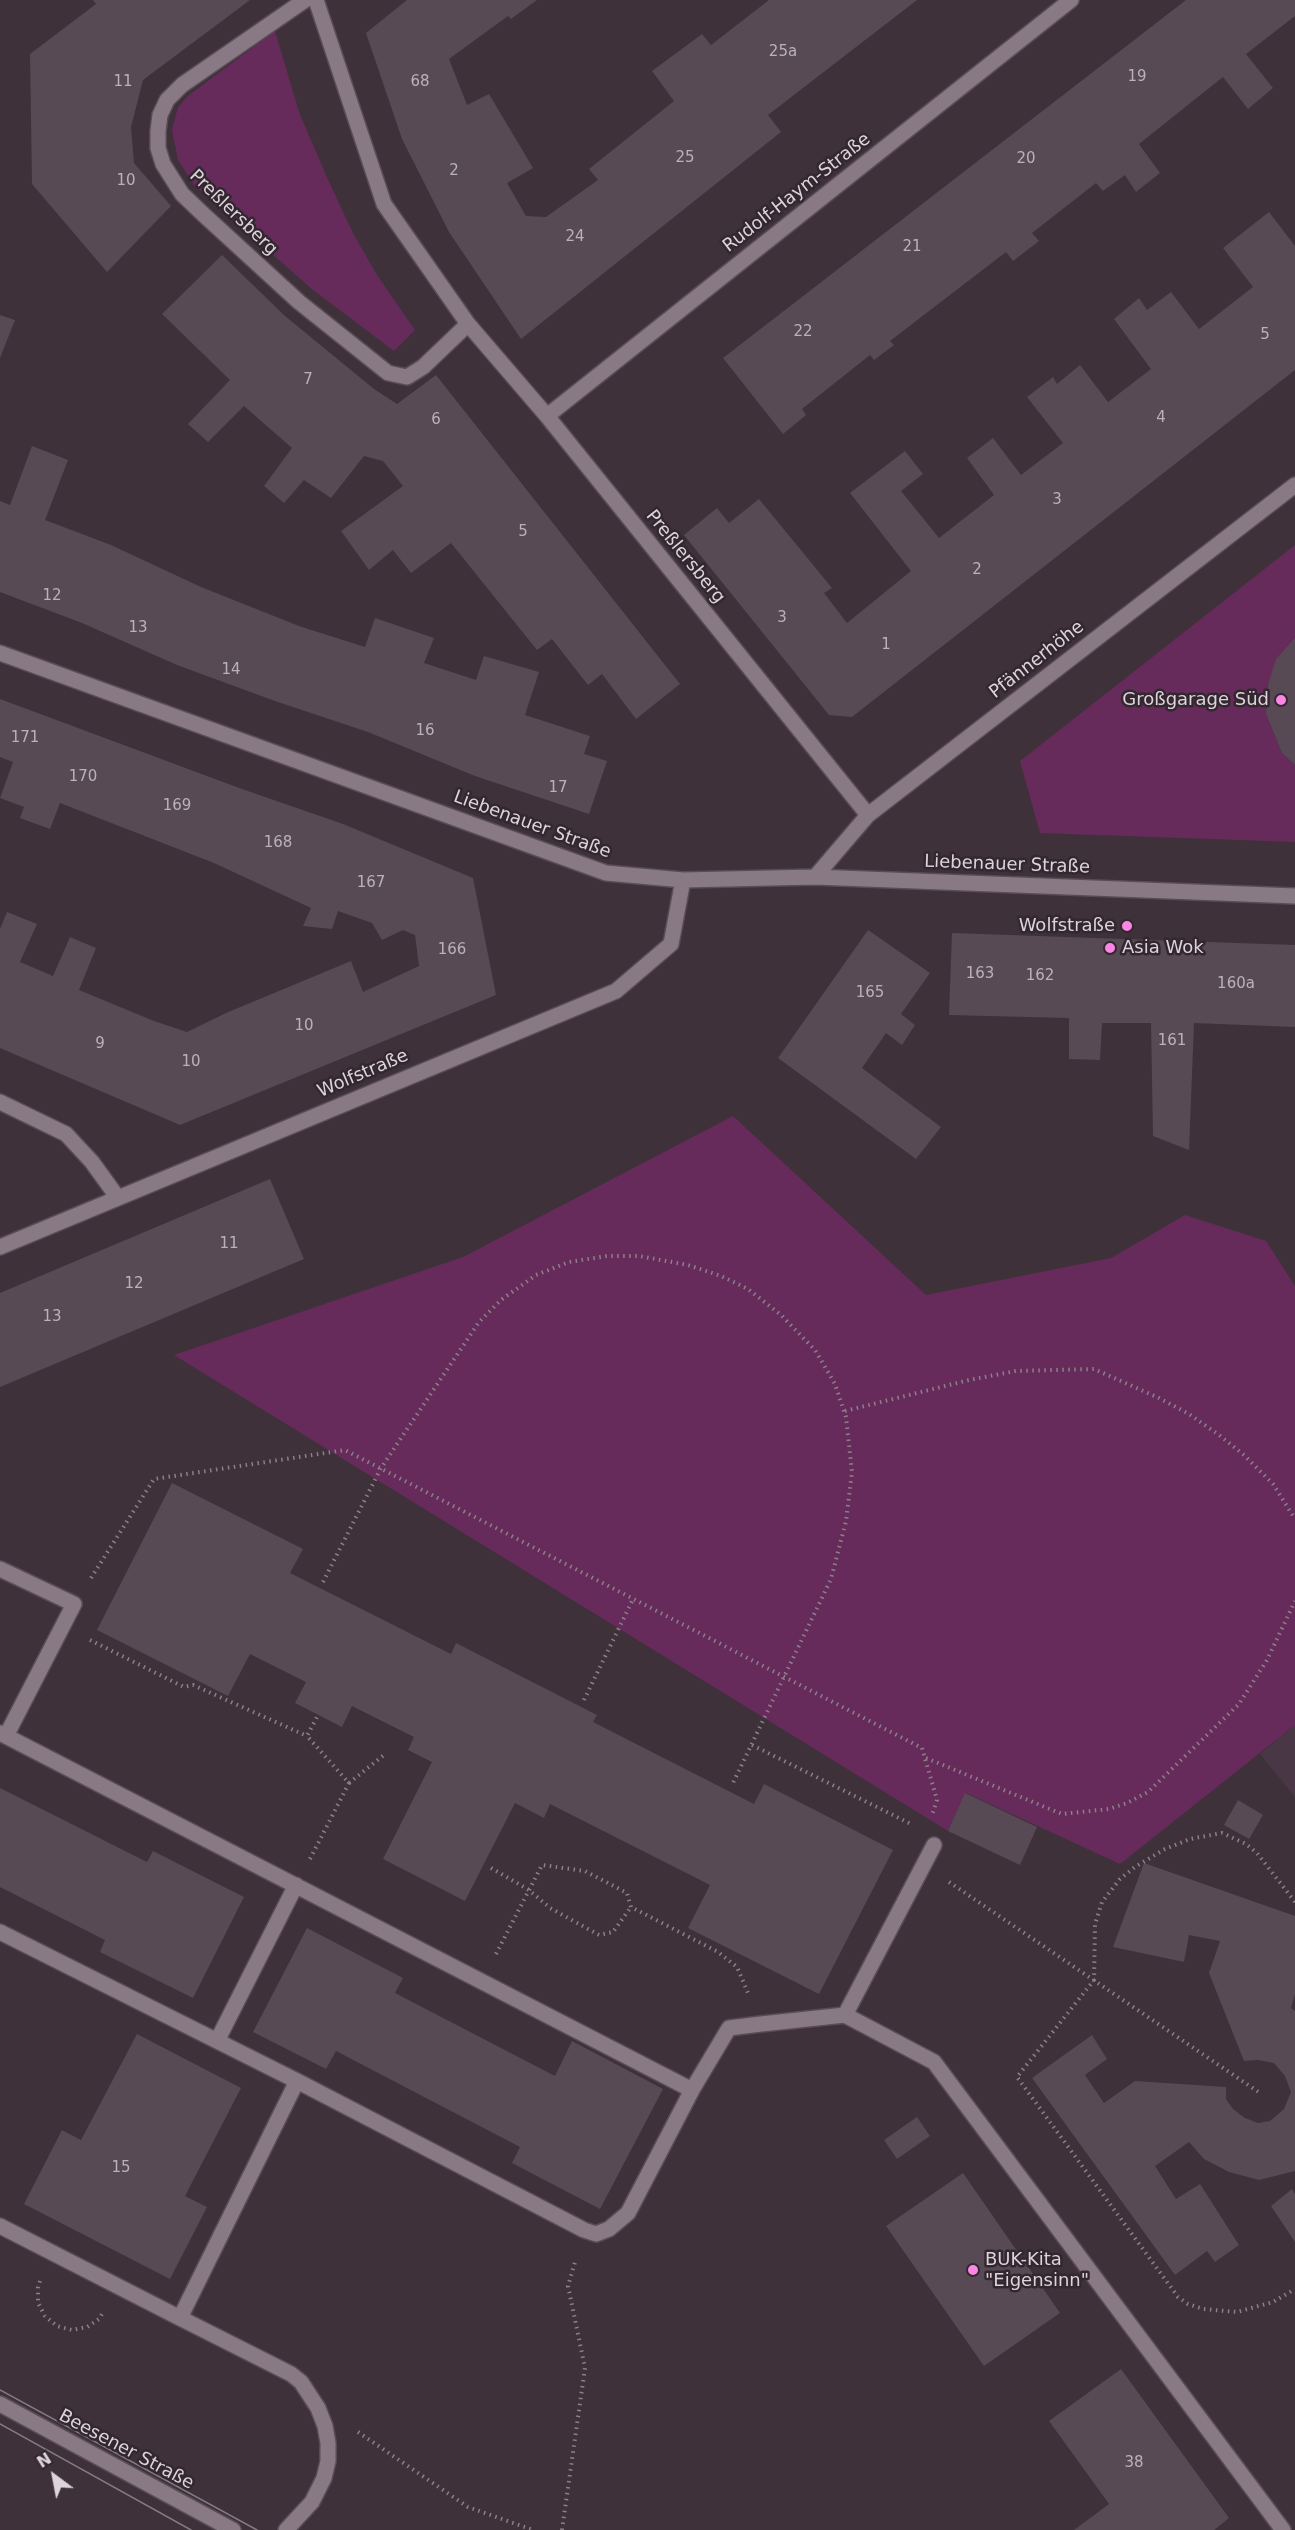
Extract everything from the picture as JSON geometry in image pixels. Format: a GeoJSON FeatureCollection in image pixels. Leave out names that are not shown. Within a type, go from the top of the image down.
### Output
{"type":"FeatureCollection","features":[{"type":"Feature","properties":{"kind":"street","name":"Preßlersberg"},"geometry":{"type":"LineString","coordinates":[[305,0],[182,85],[167,100],[160,114],[158,131],[158,148],[163,164],[182,194],[204,215],[299,302],[388,373],[407,376],[423,367],[468,324]]}},
{"type":"Feature","properties":{"kind":"street","name":"Preßlersberg"},"geometry":{"type":"LineString","coordinates":[[316,0],[384,204],[468,324],[547,416],[868,815]]}},
{"type":"Feature","properties":{"kind":"street","name":"Rudolf-Haym-Straße"},"geometry":{"type":"LineString","coordinates":[[547,416],[1071,0]]}},
{"type":"Feature","properties":{"kind":"street","name":"Pfännerhöhe"},"geometry":{"type":"LineString","coordinates":[[815,877],[868,815],[1295,485]]}},
{"type":"Feature","properties":{"kind":"street","name":"Liebenauer Straße"},"geometry":{"type":"LineString","coordinates":[[0,653],[606,873],[683,880],[815,877],[1295,896]]}},
{"type":"Feature","properties":{"kind":"street","name":"Wolfstraße"},"geometry":{"type":"LineString","coordinates":[[0,1247],[616,991],[671,944],[683,880]]}},
{"type":"Feature","properties":{"kind":"street"},"geometry":{"type":"LineString","coordinates":[[0,1102],[66,1134],[92,1162],[118,1198]]}},
{"type":"Feature","properties":{"kind":"street"},"geometry":{"type":"LineString","coordinates":[[0,1569],[74,1604],[3,1734],[692,2090]]}},
{"type":"Feature","properties":{"kind":"street"},"geometry":{"type":"LineString","coordinates":[[844,2015],[934,1845]]}},
{"type":"Feature","properties":{"kind":"street"},"geometry":{"type":"LineString","coordinates":[[217,2041],[296,1885]]}},
{"type":"Feature","properties":{"kind":"street"},"geometry":{"type":"LineString","coordinates":[[0,1932],[297,2081],[584,2230],[596,2234],[609,2229],[628,2213],[692,2090],[729,2028],[844,2015],[934,2062],[1283,2530]]}},
{"type":"Feature","properties":{"kind":"street"},"geometry":{"type":"LineString","coordinates":[[180,2318],[297,2081]]}},
{"type":"Feature","properties":{"kind":"street"},"geometry":{"type":"LineString","coordinates":[[0,2226],[291,2374],[310,2394],[325,2426],[328,2461],[324,2478],[312,2502],[286,2530]]}},
{"type":"Feature","properties":{"kind":"street","name":"Beesener Straße"},"geometry":{"type":"LineString","coordinates":[[0,2404],[233,2530]]}},
{"type":"Feature","properties":{"kind":"path"},"geometry":{"type":"LineString","coordinates":[[323,1582],[381,1468],[479,1322],[501,1299],[536,1275],[552,1268],[569,1262],[607,1256],[639,1256],[688,1265],[722,1276],[748,1289],[781,1315],[815,1350],[835,1384],[845,1411],[852,1472],[846,1521],[831,1579],[733,1783]]}},
{"type":"Feature","properties":{"kind":"path"},"geometry":{"type":"LineString","coordinates":[[845,1411],[969,1380],[1016,1371],[1094,1369],[1190,1414],[1219,1435],[1245,1455],[1273,1484],[1295,1519]]}},
{"type":"Feature","properties":{"kind":"path"},"geometry":{"type":"LineString","coordinates":[[74,1604],[154,1479],[345,1450],[922,1748],[937,1800],[925,1831]]}},
{"type":"Feature","properties":{"kind":"path"},"geometry":{"type":"LineString","coordinates":[[584,1700],[633,1599]]}},
{"type":"Feature","properties":{"kind":"path"},"geometry":{"type":"LineString","coordinates":[[925,1757],[1062,1814],[1109,1809],[1127,1803],[1148,1792],[1239,1704],[1267,1660],[1295,1602]]}},
{"type":"Feature","properties":{"kind":"path"},"geometry":{"type":"LineString","coordinates":[[63,1626],[184,1687],[193,1685],[307,1736],[349,1783]]}},
{"type":"Feature","properties":{"kind":"path"},"geometry":{"type":"LineString","coordinates":[[307,1736],[318,1715]]}},
{"type":"Feature","properties":{"kind":"path"},"geometry":{"type":"LineString","coordinates":[[752,1745],[925,1831],[934,1845]]}},
{"type":"Feature","properties":{"kind":"path"},"geometry":{"type":"LineString","coordinates":[[296,1885],[349,1783],[384,1755]]}},
{"type":"Feature","properties":{"kind":"path"},"geometry":{"type":"LineString","coordinates":[[1295,1902],[1257,1853],[1246,1844],[1222,1833],[1190,1839],[1134,1867],[1120,1879],[1102,1902],[1095,1924],[1094,1980],[1017,2077],[1178,2297],[1188,2304],[1203,2309],[1237,2312],[1273,2302],[1295,2289]]}},
{"type":"Feature","properties":{"kind":"path"},"geometry":{"type":"LineString","coordinates":[[924,1864],[1260,2092]]}},
{"type":"Feature","properties":{"kind":"path"},"geometry":{"type":"LineString","coordinates":[[482,1981],[542,1865],[585,1871],[627,1893],[631,1907],[718,1952],[737,1967],[761,2024]]}},
{"type":"Feature","properties":{"kind":"path"},"geometry":{"type":"LineString","coordinates":[[491,1868],[529,1890],[550,1908],[600,1935],[613,1932],[631,1907]]}},
{"type":"Feature","properties":{"kind":"path"},"geometry":{"type":"LineString","coordinates":[[562,2530],[585,2368],[568,2286],[584,2230]]}},
{"type":"Feature","properties":{"kind":"path"},"geometry":{"type":"LineString","coordinates":[[53,2253],[38,2288],[38,2303],[45,2316],[57,2326],[72,2330],[87,2327],[99,2319],[118,2286]]}},
{"type":"Feature","properties":{"kind":"path"},"geometry":{"type":"LineString","coordinates":[[325,2426],[357,2431],[468,2507],[533,2530]]}},
{"type":"Feature","properties":{"kind":"shaded area"},"geometry":{"type":"Polygon","coordinates":[[[275,31],[299,112],[329,182],[354,235],[377,275],[415,330],[394,351],[313,290],[194,185],[178,160],[172,130],[178,107],[189,95],[275,31]]]}},
{"type":"Feature","properties":{"kind":"shaded area"},"geometry":{"type":"Polygon","coordinates":[[[1295,545],[1295,638],[1268,685],[1266,714],[1282,753],[1295,765],[1295,842],[1040,833],[1020,761],[1295,545]]]}},
{"type":"Feature","properties":{"kind":"shaded area"},"geometry":{"type":"Polygon","coordinates":[[[733,1116],[926,1295],[1111,1258],[1185,1215],[1266,1241],[1295,1286],[1295,1725],[1120,1864],[966,1793],[948,1831],[174,1355],[463,1257],[733,1116]]]}},
{"type":"Feature","properties":{"kind":"shaded area"},"geometry":{"type":"Polygon","coordinates":[[[1295,1725],[1295,1797],[1260,1754],[1295,1725]]]}},
{"type":"Feature","properties":{"kind":"building"},"geometry":{"type":"Polygon","coordinates":[[[93,0],[250,0],[143,80],[131,127],[134,163],[171,206],[107,272],[32,184],[30,54],[96,4],[93,0]]]}},
{"type":"Feature","properties":{"kind":"building"},"geometry":{"type":"Polygon","coordinates":[[[407,0],[537,0],[511,19],[508,16],[449,59],[467,105],[489,94],[533,168],[507,183],[526,216],[546,217],[598,180],[589,169],[674,101],[652,71],[702,34],[711,45],[769,0],[917,0],[768,115],[781,132],[521,339],[449,232],[402,139],[366,33],[407,0]]]}},
{"type":"Feature","properties":{"kind":"building"},"geometry":{"type":"Polygon","coordinates":[[[1186,0],[1295,0],[1295,16],[1246,54],[1273,88],[1248,109],[1223,77],[1139,144],[1160,173],[1136,192],[1125,175],[1103,191],[1096,183],[1032,233],[1039,241],[1013,261],[1006,252],[890,341],[894,345],[874,360],[870,355],[802,409],[806,415],[783,434],[723,358],[1186,0]]]}},
{"type":"Feature","properties":{"kind":"building"},"geometry":{"type":"Polygon","coordinates":[[[1269,212],[1295,246],[1295,370],[852,717],[829,715],[684,535],[717,508],[729,523],[759,499],[832,588],[824,593],[847,623],[911,571],[850,493],[905,451],[923,474],[901,491],[939,538],[994,495],[967,458],[993,438],[1021,475],[1063,443],[1027,397],[1053,377],[1057,384],[1080,365],[1108,402],[1151,369],[1114,319],[1139,298],[1147,310],[1171,292],[1199,329],[1253,287],[1223,248],[1269,212]]]}},
{"type":"Feature","properties":{"kind":"building"},"geometry":{"type":"Polygon","coordinates":[[[222,255],[285,316],[374,389],[397,404],[436,375],[680,684],[636,719],[602,674],[588,685],[552,639],[537,650],[451,543],[411,573],[393,550],[369,570],[341,531],[403,486],[383,461],[364,456],[331,498],[304,480],[284,503],[264,486],[292,448],[244,406],[208,442],[188,424],[230,380],[162,314],[222,255]]]}},
{"type":"Feature","properties":{"kind":"building"},"geometry":{"type":"Polygon","coordinates":[[[0,315],[15,320],[0,358],[0,315]]]}},
{"type":"Feature","properties":{"kind":"building"},"geometry":{"type":"Polygon","coordinates":[[[32,446],[68,460],[45,520],[111,545],[201,587],[299,626],[365,647],[375,618],[434,638],[424,663],[476,680],[484,656],[539,672],[525,715],[590,736],[584,754],[607,761],[589,814],[475,776],[368,732],[177,665],[82,623],[0,592],[0,501],[10,505],[32,446]]]}},
{"type":"Feature","properties":{"kind":"building","name":"Großgarage Süd"},"geometry":{"type":"Polygon","coordinates":[[[1295,638],[1295,765],[1282,753],[1266,714],[1268,685],[1276,659],[1295,638]]]}},
{"type":"Feature","properties":{"kind":"building"},"geometry":{"type":"Polygon","coordinates":[[[0,699],[343,824],[473,878],[496,995],[180,1125],[0,1048],[0,929],[7,912],[37,924],[20,962],[53,976],[70,937],[96,948],[79,990],[187,1032],[226,1013],[351,961],[363,992],[419,966],[415,935],[403,930],[382,940],[372,923],[338,911],[332,929],[303,926],[311,908],[214,863],[60,803],[50,829],[20,818],[24,807],[0,798],[13,762],[0,757],[0,699]]]}},
{"type":"Feature","properties":{"kind":"building"},"geometry":{"type":"Polygon","coordinates":[[[868,930],[930,973],[901,1014],[915,1025],[902,1045],[886,1033],[862,1068],[941,1127],[916,1159],[778,1058],[868,930]]]}},
{"type":"Feature","properties":{"kind":"building"},"geometry":{"type":"Polygon","coordinates":[[[952,933],[1295,945],[1295,1027],[1194,1023],[1189,1150],[1153,1136],[1151,1023],[1102,1023],[1100,1060],[1069,1059],[1069,1018],[949,1015],[952,933]]]}},
{"type":"Feature","properties":{"kind":"building"},"geometry":{"type":"Polygon","coordinates":[[[270,1179],[304,1259],[0,1387],[0,1293],[270,1179]]]}},
{"type":"Feature","properties":{"kind":"building"},"geometry":{"type":"Polygon","coordinates":[[[172,1483],[303,1549],[290,1573],[451,1654],[456,1643],[597,1715],[593,1722],[754,1804],[764,1784],[893,1850],[819,1994],[688,1928],[710,1885],[550,1804],[544,1818],[515,1803],[465,1901],[383,1859],[432,1762],[408,1750],[414,1737],[352,1706],[342,1727],[295,1703],[306,1682],[250,1654],[228,1696],[97,1630],[172,1483]]]}},
{"type":"Feature","properties":{"kind":"building"},"geometry":{"type":"Polygon","coordinates":[[[0,1788],[147,1862],[153,1851],[244,1897],[193,1998],[100,1952],[105,1940],[0,1887],[0,1788]]]}},
{"type":"Feature","properties":{"kind":"building"},"geometry":{"type":"Polygon","coordinates":[[[965,1793],[1037,1827],[1020,1865],[948,1831],[965,1793]]]}},
{"type":"Feature","properties":{"kind":"building"},"geometry":{"type":"Polygon","coordinates":[[[1238,1800],[1263,1815],[1249,1839],[1224,1825],[1238,1800]]]}},
{"type":"Feature","properties":{"kind":"building"},"geometry":{"type":"Polygon","coordinates":[[[1144,1863],[1295,1916],[1295,1994],[1291,2008],[1295,2011],[1295,2171],[1259,2180],[1229,2172],[1204,2159],[1189,2142],[1155,2166],[1176,2199],[1200,2184],[1239,2245],[1215,2262],[1207,2251],[1175,2275],[1032,2078],[1092,2035],[1107,2059],[1085,2075],[1104,2103],[1135,2081],[1226,2087],[1226,2099],[1233,2109],[1245,2118],[1258,2123],[1270,2121],[1284,2109],[1291,2092],[1285,2076],[1274,2063],[1258,2060],[1244,2061],[1209,1973],[1220,1941],[1189,1935],[1184,1962],[1113,1947],[1144,1863]]]}},
{"type":"Feature","properties":{"kind":"building"},"geometry":{"type":"Polygon","coordinates":[[[307,1928],[403,1978],[395,1993],[555,2076],[572,2041],[663,2089],[600,2209],[512,2163],[520,2147],[336,2051],[326,2069],[253,2032],[307,1928]]]}},
{"type":"Feature","properties":{"kind":"building"},"geometry":{"type":"Polygon","coordinates":[[[137,2034],[241,2088],[185,2196],[207,2207],[170,2279],[24,2204],[62,2130],[81,2140],[137,2034]]]}},
{"type":"Feature","properties":{"kind":"building"},"geometry":{"type":"Polygon","coordinates":[[[917,2117],[930,2136],[897,2159],[884,2140],[917,2117]]]}},
{"type":"Feature","properties":{"kind":"building","name":"BUK-Kita \"Eigensinn\""},"geometry":{"type":"Polygon","coordinates":[[[963,2173],[1060,2313],[984,2366],[886,2226],[963,2173]]]}},
{"type":"Feature","properties":{"kind":"building"},"geometry":{"type":"Polygon","coordinates":[[[1292,2189],[1295,2194],[1295,2242],[1271,2206],[1292,2189]]]}},
{"type":"Feature","properties":{"kind":"building"},"geometry":{"type":"Polygon","coordinates":[[[1121,2369],[1229,2518],[1214,2530],[1074,2530],[1109,2504],[1049,2421],[1121,2369]]]}},
{"type":"Feature","properties":{"kind":"tram line"},"geometry":{"type":"LineString","coordinates":[[0,2390],[257,2530]]}},
{"type":"Feature","properties":{"kind":"tram line"},"geometry":{"type":"LineString","coordinates":[[0,2424],[191,2530]]}},
{"type":"Feature","properties":{"kind":"place","name":"Großgarage Süd"},"geometry":{"type":"Point","coordinates":[1281,700]}},
{"type":"Feature","properties":{"kind":"place","name":"Wolfstraße"},"geometry":{"type":"Point","coordinates":[1127,926]}},
{"type":"Feature","properties":{"kind":"place","name":"Asia Wok"},"geometry":{"type":"Point","coordinates":[1110,948]}},
{"type":"Feature","properties":{"kind":"place","name":"BUK-Kita \"Eigensinn\""},"geometry":{"type":"Point","coordinates":[973,2270]}}]}
